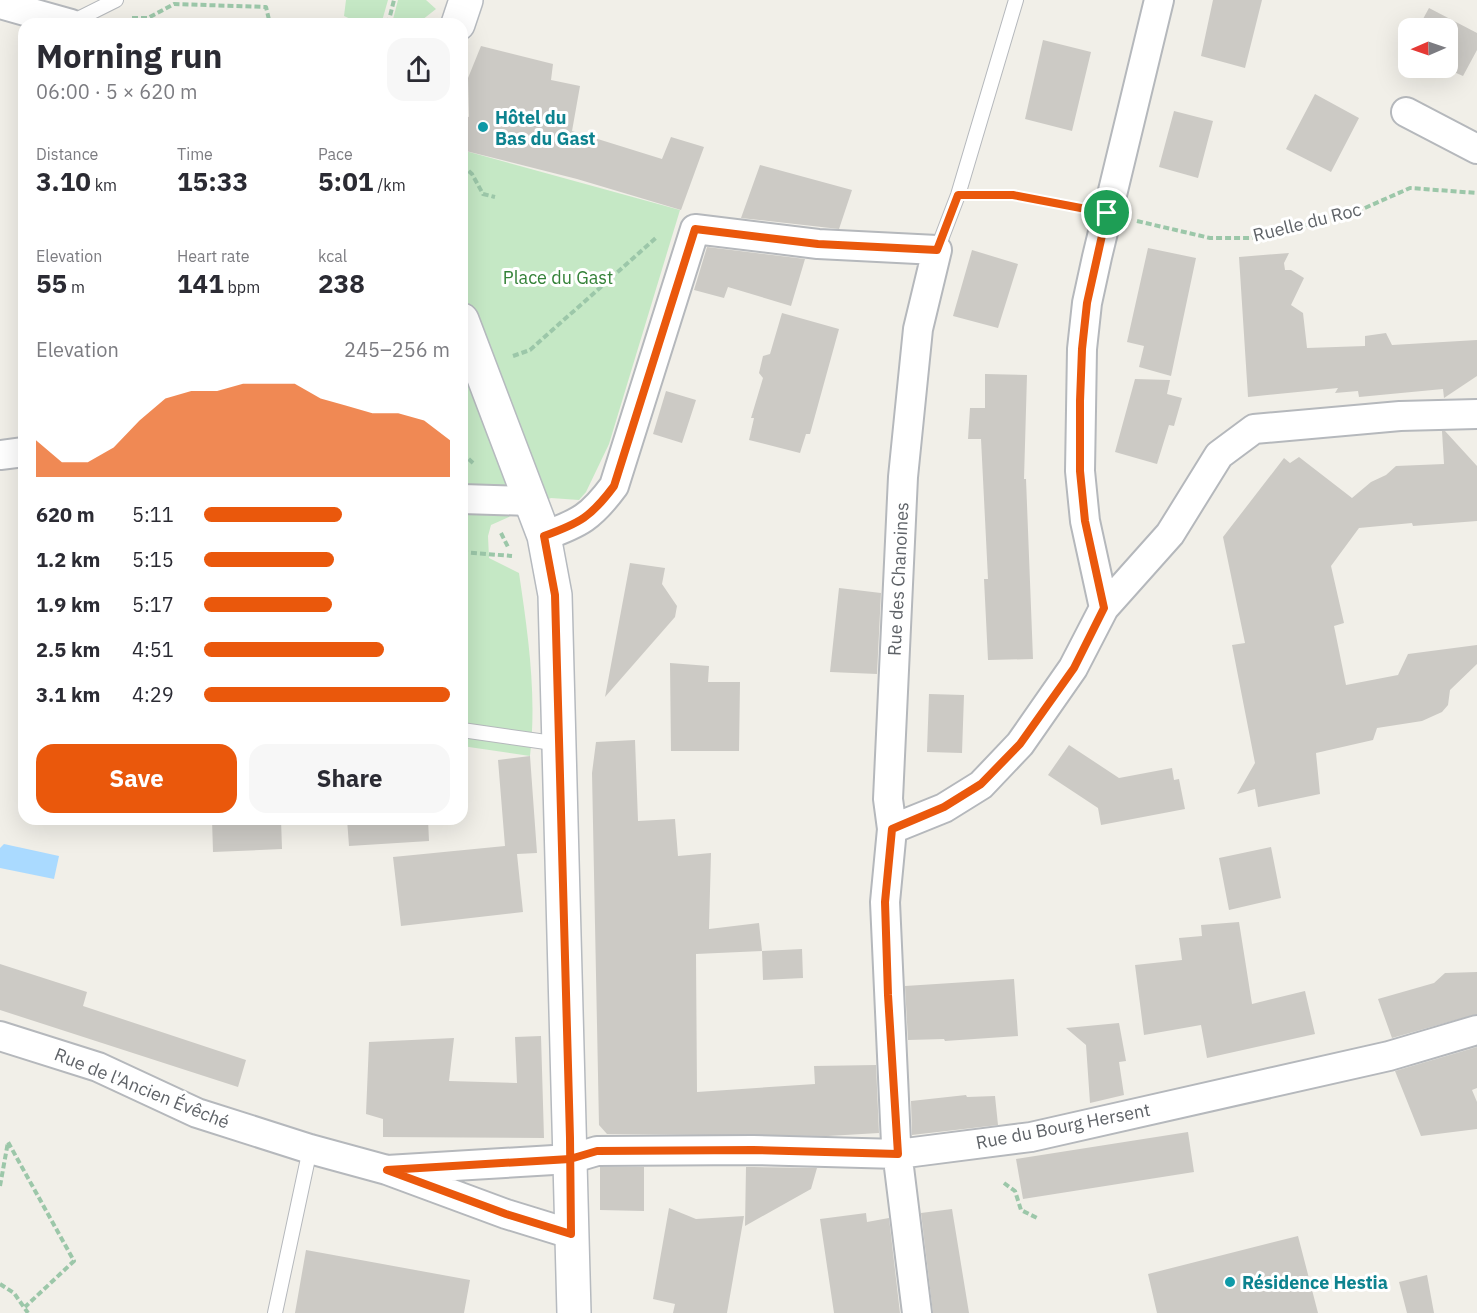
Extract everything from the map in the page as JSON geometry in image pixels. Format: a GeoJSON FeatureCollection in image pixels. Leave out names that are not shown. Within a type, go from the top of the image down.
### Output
{"type":"FeatureCollection","features":[{"type":"Feature","properties":{"kind":"street"},"geometry":{"type":"LineString","coordinates":[[460,18],[466,0]]}},
{"type":"Feature","properties":{"kind":"street"},"geometry":{"type":"LineString","coordinates":[[1104,608],[1085,521],[1080,471],[1082,349],[1087,303],[1159,0]]}},
{"type":"Feature","properties":{"kind":"street"},"geometry":{"type":"LineString","coordinates":[[0,4],[52,18]]}},
{"type":"Feature","properties":{"kind":"street"},"geometry":{"type":"LineString","coordinates":[[1406,112],[1477,149]]}},
{"type":"Feature","properties":{"kind":"street"},"geometry":{"type":"LineString","coordinates":[[544,536],[566,528],[594,512],[614,486],[695,229],[818,244],[937,250]]}},
{"type":"Feature","properties":{"kind":"street","name":"Rue des Chanoines"},"geometry":{"type":"LineString","coordinates":[[917,1313],[898,1154],[885,902],[892,829],[888,799],[903,477],[918,329],[937,250]]}},
{"type":"Feature","properties":{"kind":"street"},"geometry":{"type":"LineString","coordinates":[[468,336],[544,536],[555,595],[574,1313]]}},
{"type":"Feature","properties":{"kind":"street"},"geometry":{"type":"LineString","coordinates":[[892,829],[944,807],[981,784],[1020,744],[1074,668],[1104,608],[1170,534],[1219,455],[1254,429],[1400,416],[1477,414]]}},
{"type":"Feature","properties":{"kind":"street"},"geometry":{"type":"LineString","coordinates":[[0,455],[18,453]]}},
{"type":"Feature","properties":{"kind":"street"},"geometry":{"type":"LineString","coordinates":[[468,499],[530,501]]}},
{"type":"Feature","properties":{"kind":"street","name":"Rue du Bourg Hersent"},"geometry":{"type":"LineString","coordinates":[[570,1159],[597,1151],[753,1150],[898,1154],[1031,1137],[1389,1056],[1477,1030]]}},
{"type":"Feature","properties":{"kind":"street","name":"Rue de l'Ancien Évêché"},"geometry":{"type":"LineString","coordinates":[[0,1036],[98,1067],[197,1113],[310,1149],[387,1170],[506,1214],[571,1234]]}},
{"type":"Feature","properties":{"kind":"street","name":"Rue de l'Ancien Évêché"},"geometry":{"type":"LineString","coordinates":[[387,1170],[570,1159]]}},
{"type":"Feature","properties":{"kind":"lane"},"geometry":{"type":"LineString","coordinates":[[81,18],[116,0]]}},
{"type":"Feature","properties":{"kind":"lane"},"geometry":{"type":"LineString","coordinates":[[937,250],[958,195],[1016,0]]}},
{"type":"Feature","properties":{"kind":"lane"},"geometry":{"type":"LineString","coordinates":[[468,731],[560,744]]}},
{"type":"Feature","properties":{"kind":"lane"},"geometry":{"type":"LineString","coordinates":[[275,1313],[310,1149]]}},
{"type":"Feature","properties":{"kind":"path"},"geometry":{"type":"LineString","coordinates":[[390,18],[394,0]]}},
{"type":"Feature","properties":{"kind":"path"},"geometry":{"type":"LineString","coordinates":[[129,18],[148,18],[173,2],[266,8],[268,18]]}},
{"type":"Feature","properties":{"kind":"path"},"geometry":{"type":"LineString","coordinates":[[468,170],[483,194],[495,196]]}},
{"type":"Feature","properties":{"kind":"path","name":"Ruelle du Roc"},"geometry":{"type":"LineString","coordinates":[[958,195],[1013,195],[1107,213],[1210,238],[1251,238],[1349,215],[1410,188],[1477,193]]}},
{"type":"Feature","properties":{"kind":"path"},"geometry":{"type":"LineString","coordinates":[[511,357],[530,350],[665,230]]}},
{"type":"Feature","properties":{"kind":"path"},"geometry":{"type":"LineString","coordinates":[[468,460],[472,464]]}},
{"type":"Feature","properties":{"kind":"path"},"geometry":{"type":"LineString","coordinates":[[468,552],[513,556],[498,528]]}},
{"type":"Feature","properties":{"kind":"path"},"geometry":{"type":"LineString","coordinates":[[0,1186],[8,1142],[74,1261],[25,1307]]}},
{"type":"Feature","properties":{"kind":"path"},"geometry":{"type":"LineString","coordinates":[[1004,1183],[1015,1191],[1021,1210],[1037,1218]]}},
{"type":"Feature","properties":{"kind":"path"},"geometry":{"type":"LineString","coordinates":[[0,1284],[14,1293],[28,1313]]}},
{"type":"Feature","properties":{"kind":"green space"},"geometry":{"type":"Polygon","coordinates":[[[346,0],[388,0],[383,18],[344,16],[346,0]]]}},
{"type":"Feature","properties":{"kind":"green space"},"geometry":{"type":"Polygon","coordinates":[[[398,0],[426,0],[436,9],[425,18],[393,18],[398,0]]]}},
{"type":"Feature","properties":{"kind":"green space","name":"Place du Gast"},"geometry":{"type":"Polygon","coordinates":[[[468,152],[680,210],[609,444],[586,492],[579,500],[551,498],[491,525],[488,536],[489,558],[519,573],[532,687],[530,756],[468,747],[468,152]]]}},
{"type":"Feature","properties":{"kind":"water"},"geometry":{"type":"Polygon","coordinates":[[[4,844],[59,856],[54,879],[0,868],[0,848],[4,844]]]}},
{"type":"Feature","properties":{"kind":"building"},"geometry":{"type":"Polygon","coordinates":[[[1213,0],[1262,0],[1245,68],[1201,56],[1213,0]]]}},
{"type":"Feature","properties":{"kind":"building"},"geometry":{"type":"Polygon","coordinates":[[[1429,8],[1448,18],[1424,18],[1429,8]]]}},
{"type":"Feature","properties":{"kind":"building"},"geometry":{"type":"Polygon","coordinates":[[[1458,23],[1477,33],[1477,50],[1463,76],[1458,74],[1458,23]]]}},
{"type":"Feature","properties":{"kind":"building"},"geometry":{"type":"Polygon","coordinates":[[[1043,40],[1091,52],[1072,131],[1025,119],[1043,40]]]}},
{"type":"Feature","properties":{"kind":"building","name":"Hôtel du Bas du Gast"},"geometry":{"type":"Polygon","coordinates":[[[481,46],[553,64],[551,80],[580,86],[572,131],[662,159],[671,137],[704,147],[681,210],[577,179],[468,152],[468,78],[481,46]]]}},
{"type":"Feature","properties":{"kind":"building"},"geometry":{"type":"Polygon","coordinates":[[[1315,94],[1359,118],[1331,172],[1286,149],[1315,94]]]}},
{"type":"Feature","properties":{"kind":"building"},"geometry":{"type":"Polygon","coordinates":[[[1174,111],[1213,121],[1198,178],[1159,167],[1174,111]]]}},
{"type":"Feature","properties":{"kind":"building"},"geometry":{"type":"Polygon","coordinates":[[[760,165],[852,190],[839,229],[741,218],[760,165]]]}},
{"type":"Feature","properties":{"kind":"building"},"geometry":{"type":"Polygon","coordinates":[[[707,247],[805,259],[791,306],[728,287],[724,298],[694,290],[707,247]]]}},
{"type":"Feature","properties":{"kind":"building"},"geometry":{"type":"Polygon","coordinates":[[[1148,248],[1196,258],[1171,376],[1139,367],[1144,346],[1127,342],[1148,248]]]}},
{"type":"Feature","properties":{"kind":"building"},"geometry":{"type":"Polygon","coordinates":[[[972,250],[1018,264],[998,328],[953,316],[972,250]]]}},
{"type":"Feature","properties":{"kind":"building"},"geometry":{"type":"Polygon","coordinates":[[[1289,253],[1284,263],[1285,270],[1291,270],[1304,278],[1291,305],[1303,313],[1307,348],[1365,346],[1365,336],[1386,333],[1392,345],[1477,340],[1477,376],[1444,398],[1443,389],[1359,397],[1358,391],[1335,393],[1338,388],[1248,397],[1239,257],[1289,253]]]}},
{"type":"Feature","properties":{"kind":"building"},"geometry":{"type":"Polygon","coordinates":[[[782,313],[839,329],[810,434],[806,434],[800,453],[749,440],[754,418],[751,418],[763,378],[759,373],[763,356],[770,354],[782,313]]]}},
{"type":"Feature","properties":{"kind":"building"},"geometry":{"type":"Polygon","coordinates":[[[985,374],[1027,375],[1024,479],[1026,479],[1033,659],[988,660],[984,579],[988,579],[981,439],[968,439],[970,408],[985,408],[985,374]]]}},
{"type":"Feature","properties":{"kind":"building"},"geometry":{"type":"Polygon","coordinates":[[[1135,379],[1170,380],[1167,394],[1182,398],[1174,426],[1169,425],[1157,464],[1115,452],[1135,379]]]}},
{"type":"Feature","properties":{"kind":"building"},"geometry":{"type":"Polygon","coordinates":[[[666,391],[696,400],[682,443],[653,434],[666,391]]]}},
{"type":"Feature","properties":{"kind":"building"},"geometry":{"type":"Polygon","coordinates":[[[1442,431],[1445,431],[1477,466],[1477,521],[1413,526],[1412,523],[1359,528],[1331,566],[1344,623],[1334,626],[1346,685],[1398,675],[1408,654],[1477,645],[1477,664],[1450,690],[1448,705],[1442,712],[1422,721],[1377,728],[1373,740],[1316,753],[1320,794],[1258,807],[1255,789],[1237,794],[1255,763],[1232,645],[1245,643],[1223,537],[1284,458],[1290,463],[1299,457],[1352,498],[1396,466],[1444,464],[1442,431]]]}},
{"type":"Feature","properties":{"kind":"building"},"geometry":{"type":"Polygon","coordinates":[[[630,563],[665,568],[662,584],[677,606],[675,617],[605,697],[630,563]]]}},
{"type":"Feature","properties":{"kind":"building"},"geometry":{"type":"Polygon","coordinates":[[[839,588],[881,593],[877,674],[830,672],[839,588]]]}},
{"type":"Feature","properties":{"kind":"building"},"geometry":{"type":"Polygon","coordinates":[[[670,663],[709,666],[708,682],[740,682],[739,751],[671,751],[670,663]]]}},
{"type":"Feature","properties":{"kind":"building"},"geometry":{"type":"Polygon","coordinates":[[[929,694],[964,695],[962,753],[927,752],[929,694]]]}},
{"type":"Feature","properties":{"kind":"building"},"geometry":{"type":"Polygon","coordinates":[[[635,740],[638,821],[675,819],[678,856],[711,853],[709,929],[759,923],[762,951],[696,954],[697,1092],[815,1084],[814,1066],[876,1065],[879,1133],[828,1136],[607,1134],[599,1125],[592,773],[596,742],[635,740]]]}},
{"type":"Feature","properties":{"kind":"building"},"geometry":{"type":"Polygon","coordinates":[[[1069,745],[1119,778],[1172,768],[1174,780],[1179,779],[1185,809],[1101,825],[1098,808],[1048,775],[1069,745]]]}},
{"type":"Feature","properties":{"kind":"building"},"geometry":{"type":"Polygon","coordinates":[[[530,756],[537,853],[517,854],[523,912],[401,926],[393,857],[505,846],[498,760],[530,756]]]}},
{"type":"Feature","properties":{"kind":"building"},"geometry":{"type":"Polygon","coordinates":[[[212,825],[281,825],[282,849],[213,852],[212,825]]]}},
{"type":"Feature","properties":{"kind":"building"},"geometry":{"type":"Polygon","coordinates":[[[347,825],[428,825],[429,841],[349,846],[347,825]]]}},
{"type":"Feature","properties":{"kind":"building"},"geometry":{"type":"Polygon","coordinates":[[[1271,847],[1281,898],[1229,910],[1219,858],[1271,847]]]}},
{"type":"Feature","properties":{"kind":"building"},"geometry":{"type":"Polygon","coordinates":[[[1239,922],[1252,1004],[1305,991],[1315,1034],[1207,1058],[1201,1025],[1144,1035],[1135,965],[1182,960],[1179,938],[1202,936],[1201,925],[1239,922]]]}},
{"type":"Feature","properties":{"kind":"building"},"geometry":{"type":"Polygon","coordinates":[[[802,949],[803,978],[763,980],[762,951],[802,949]]]}},
{"type":"Feature","properties":{"kind":"building"},"geometry":{"type":"Polygon","coordinates":[[[0,964],[87,992],[83,1006],[246,1060],[238,1087],[0,1010],[0,964]]]}},
{"type":"Feature","properties":{"kind":"building"},"geometry":{"type":"Polygon","coordinates":[[[1477,972],[1477,1014],[1392,1038],[1378,999],[1434,983],[1445,973],[1477,972]]]}},
{"type":"Feature","properties":{"kind":"building"},"geometry":{"type":"Polygon","coordinates":[[[1014,979],[1018,1036],[945,1041],[944,1039],[908,1040],[905,986],[1014,979]]]}},
{"type":"Feature","properties":{"kind":"building"},"geometry":{"type":"Polygon","coordinates":[[[1119,1023],[1126,1061],[1119,1062],[1124,1095],[1090,1103],[1086,1045],[1066,1028],[1119,1023]]]}},
{"type":"Feature","properties":{"kind":"building"},"geometry":{"type":"Polygon","coordinates":[[[541,1036],[544,1138],[383,1137],[383,1119],[366,1114],[369,1042],[454,1038],[449,1081],[517,1083],[515,1037],[541,1036]]]}},
{"type":"Feature","properties":{"kind":"building"},"geometry":{"type":"Polygon","coordinates":[[[1477,1047],[1477,1088],[1472,1090],[1477,1102],[1477,1129],[1421,1136],[1395,1071],[1477,1047]]]}},
{"type":"Feature","properties":{"kind":"building"},"geometry":{"type":"Polygon","coordinates":[[[966,1095],[967,1097],[995,1096],[998,1125],[912,1135],[911,1101],[966,1095]]]}},
{"type":"Feature","properties":{"kind":"building"},"geometry":{"type":"Polygon","coordinates":[[[1188,1132],[1194,1172],[1023,1199],[1016,1159],[1188,1132]]]}},
{"type":"Feature","properties":{"kind":"building"},"geometry":{"type":"Polygon","coordinates":[[[600,1167],[644,1167],[644,1211],[600,1210],[600,1167]]]}},
{"type":"Feature","properties":{"kind":"building"},"geometry":{"type":"Polygon","coordinates":[[[746,1167],[817,1168],[811,1189],[745,1226],[746,1167]]]}},
{"type":"Feature","properties":{"kind":"building"},"geometry":{"type":"Polygon","coordinates":[[[669,1208],[696,1219],[744,1216],[727,1313],[673,1313],[675,1304],[653,1299],[669,1208]]]}},
{"type":"Feature","properties":{"kind":"building"},"geometry":{"type":"Polygon","coordinates":[[[952,1209],[969,1313],[933,1313],[921,1213],[952,1209]]]}},
{"type":"Feature","properties":{"kind":"building"},"geometry":{"type":"Polygon","coordinates":[[[866,1213],[867,1222],[889,1218],[900,1313],[834,1313],[820,1219],[866,1213]]]}},
{"type":"Feature","properties":{"kind":"building","name":"Résidence Hestia"},"geometry":{"type":"Polygon","coordinates":[[[1298,1236],[1318,1313],[1157,1313],[1148,1274],[1298,1236]]]}},
{"type":"Feature","properties":{"kind":"building"},"geometry":{"type":"Polygon","coordinates":[[[306,1250],[470,1280],[464,1313],[295,1313],[306,1250]]]}},
{"type":"Feature","properties":{"kind":"building"},"geometry":{"type":"Polygon","coordinates":[[[1427,1275],[1434,1313],[1407,1313],[1399,1282],[1427,1275]]]}},
{"type":"Feature","properties":{"kind":"place","name":"Hôtel du Bas du Gast"},"geometry":{"type":"Point","coordinates":[483,127]}},
{"type":"Feature","properties":{"kind":"place","name":"Résidence Hestia"},"geometry":{"type":"Point","coordinates":[1230,1282]}},
{"type":"Feature","properties":{"kind":"route"},"geometry":{"type":"LineString","coordinates":[[1107,213],[1013,195],[958,195],[937,250],[818,244],[695,229],[614,486],[594,512],[566,528],[544,536],[555,595],[570,1138],[570,1159],[571,1234],[506,1214],[387,1170],[570,1159],[597,1151],[753,1150],[898,1154],[885,902],[892,829],[944,807],[981,784],[1020,744],[1074,668],[1104,608],[1085,521],[1080,471],[1080,401],[1087,303],[1107,213]]}}]}
